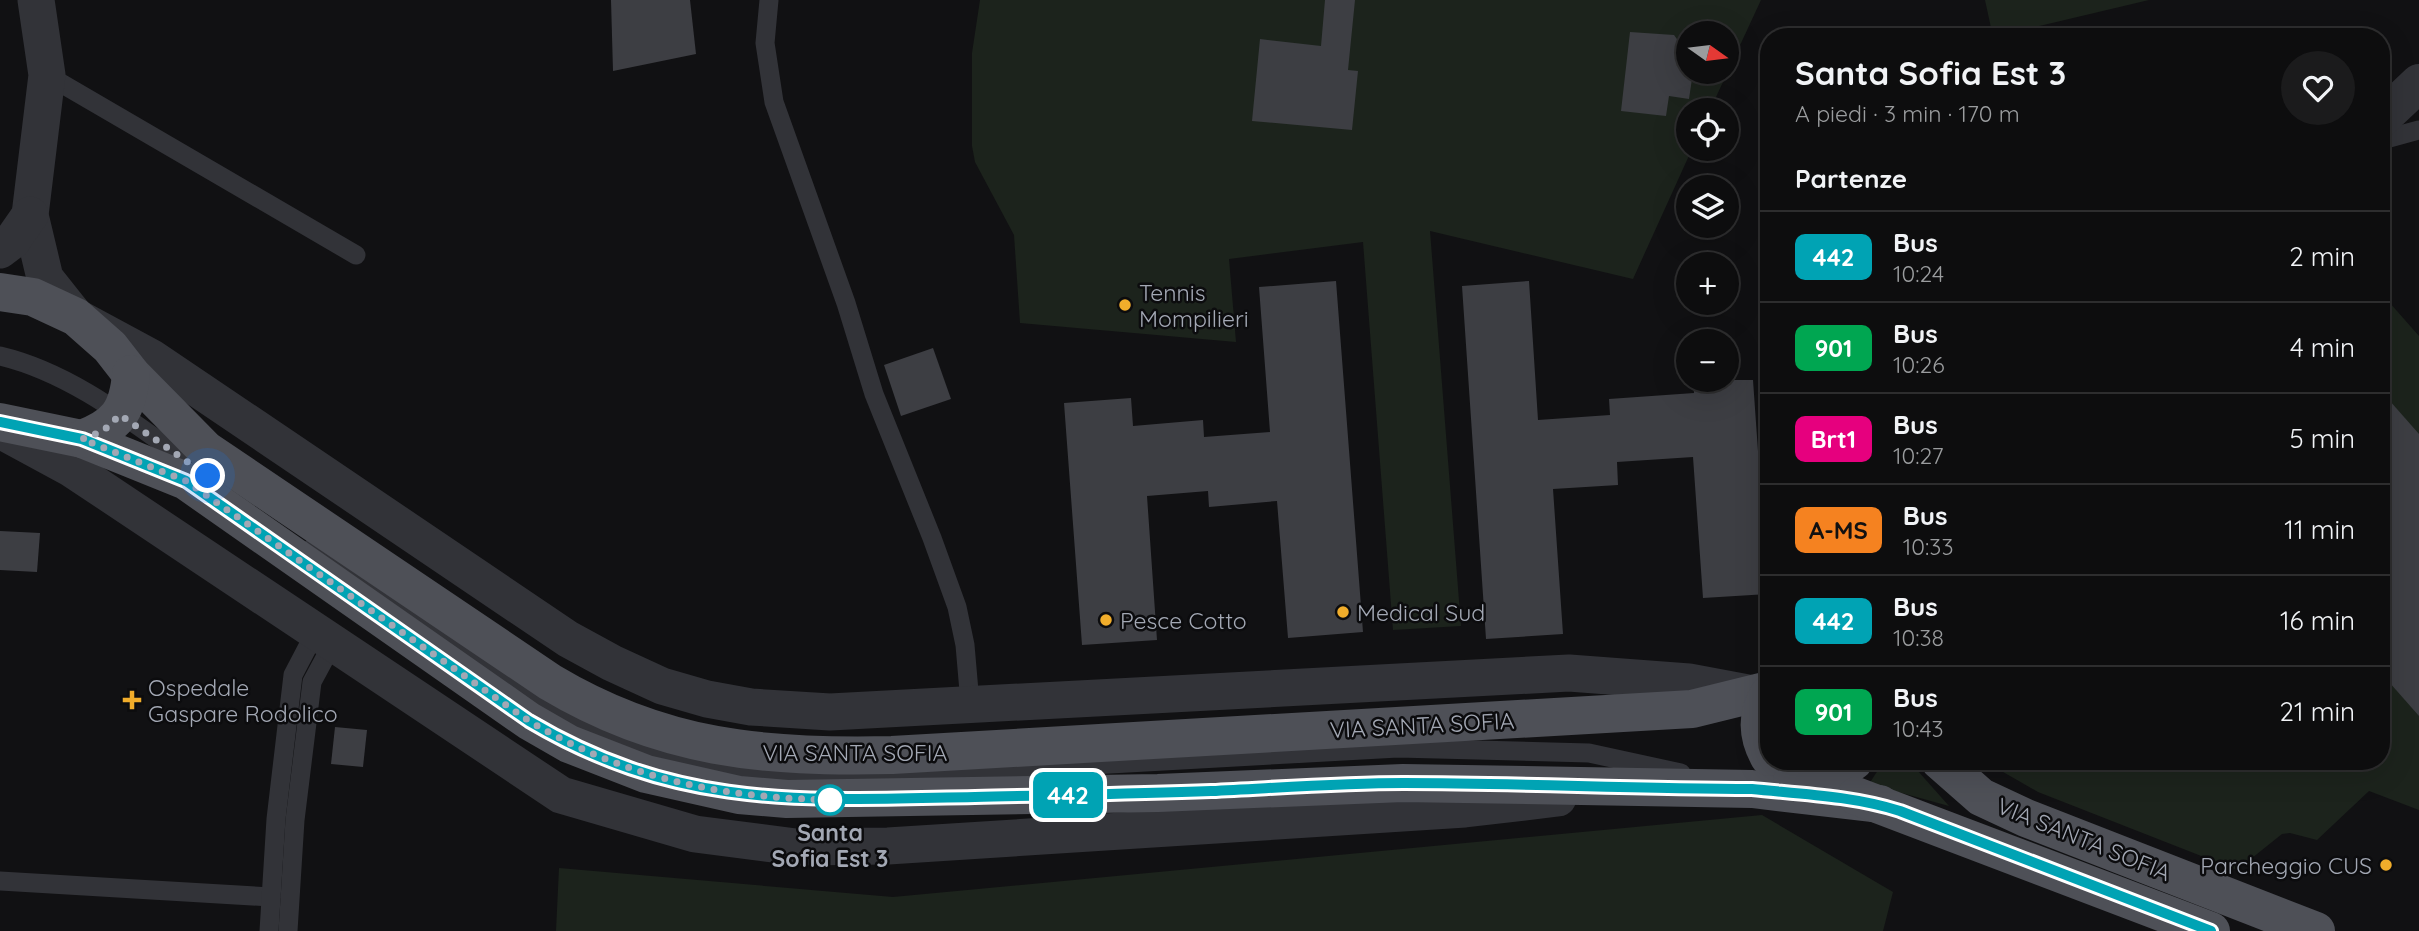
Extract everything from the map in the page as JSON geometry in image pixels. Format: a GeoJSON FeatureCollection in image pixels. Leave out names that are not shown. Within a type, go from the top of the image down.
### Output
{"type":"FeatureCollection","features":[{"type":"Feature","properties":{"kind":"main road","name":"VIA SANTA SOFIA"},"geometry":{"type":"LineString","coordinates":[[0,292],[33,297],[76,317],[110,347],[131,374],[206,450],[550,682],[586,704],[626,721],[697,742],[744,752],[892,755],[1650,712],[1692,709],[1760,694]]}},
{"type":"Feature","properties":{"kind":"main road"},"geometry":{"type":"LineString","coordinates":[[82,439],[103,431],[120,415],[129,397],[131,374]]}},
{"type":"Feature","properties":{"kind":"main road","name":"VIA SANTA SOFIA"},"geometry":{"type":"LineString","coordinates":[[0,422],[82,439],[186,481],[529,721],[569,744],[646,774],[739,795],[841,800],[1158,793],[1403,783],[1636,789],[1781,773]]}},
{"type":"Feature","properties":{"kind":"main road"},"geometry":{"type":"LineString","coordinates":[[1760,713],[1760,736]]}},
{"type":"Feature","properties":{"kind":"main road"},"geometry":{"type":"LineString","coordinates":[[1781,773],[1833,777],[1842,770]]}},
{"type":"Feature","properties":{"kind":"main road","name":"VIA SANTA SOFIA"},"geometry":{"type":"LineString","coordinates":[[1950,770],[1981,797],[2026,818],[2316,931]]}},
{"type":"Feature","properties":{"kind":"main road"},"geometry":{"type":"LineString","coordinates":[[1781,773],[1880,804]]}},
{"type":"Feature","properties":{"kind":"main road"},"geometry":{"type":"LineString","coordinates":[[1781,773],[1880,804]]}},
{"type":"Feature","properties":{"kind":"main road","name":"VIA SANTA SOFIA"},"geometry":{"type":"LineString","coordinates":[[1880,804],[2211,931]]}},
{"type":"Feature","properties":{"kind":"street"},"geometry":{"type":"LineString","coordinates":[[36,0],[47,75],[30,215],[45,278],[76,317],[152,358],[568,639],[662,686],[707,699],[791,711],[830,712],[1569,673],[1689,682],[1760,692]]}},
{"type":"Feature","properties":{"kind":"street"},"geometry":{"type":"LineString","coordinates":[[2390,112],[2419,83]]}},
{"type":"Feature","properties":{"kind":"street"},"geometry":{"type":"LineString","coordinates":[[2390,114],[2419,93]]}},
{"type":"Feature","properties":{"kind":"street"},"geometry":{"type":"LineString","coordinates":[[0,250],[12,241],[30,215]]}},
{"type":"Feature","properties":{"kind":"street"},"geometry":{"type":"LineString","coordinates":[[0,430],[72,469],[561,795],[695,834],[822,848],[888,846],[1465,809],[1636,789]]}},
{"type":"Feature","properties":{"kind":"lane"},"geometry":{"type":"LineString","coordinates":[[769,0],[765,43],[774,102],[846,303],[874,394],[957,607],[965,645],[970,703]]}},
{"type":"Feature","properties":{"kind":"lane"},"geometry":{"type":"LineString","coordinates":[[47,75],[356,255]]}},
{"type":"Feature","properties":{"kind":"lane"},"geometry":{"type":"LineString","coordinates":[[2390,138],[2419,130]]}},
{"type":"Feature","properties":{"kind":"lane"},"geometry":{"type":"LineString","coordinates":[[0,356],[29,363],[64,380],[120,415],[578,724],[619,741],[693,763],[741,773],[840,777],[1398,748],[1589,753],[1781,773]]}},
{"type":"Feature","properties":{"kind":"lane"},"geometry":{"type":"LineString","coordinates":[[269,931],[293,675],[325,637]]}},
{"type":"Feature","properties":{"kind":"lane"},"geometry":{"type":"LineString","coordinates":[[288,931],[295,820],[312,682],[325,637]]}},
{"type":"Feature","properties":{"kind":"lane"},"geometry":{"type":"LineString","coordinates":[[0,881],[271,897]]}},
{"type":"Feature","properties":{"kind":"shaded area","name":"Tennis Mompilieri"},"geometry":{"type":"Polygon","coordinates":[[[980,0],[1761,0],[1740,45],[1740,21],[1676,21],[1676,84],[1722,84],[1716,98],[1676,98],[1676,161],[1687,161],[1680,175],[1676,175],[1676,184],[1633,279],[1430,231],[1461,626],[1393,630],[1363,242],[1229,259],[1236,342],[1020,323],[1014,235],[975,162],[972,146],[972,53],[980,0]]]}},
{"type":"Feature","properties":{"kind":"shaded area"},"geometry":{"type":"Polygon","coordinates":[[[1985,0],[2149,0],[2031,28],[1991,28],[1985,0]]]}},
{"type":"Feature","properties":{"kind":"shaded area"},"geometry":{"type":"Polygon","coordinates":[[[2390,303],[2419,336],[2419,810],[2369,791],[2317,840],[2290,833],[2282,834],[2237,870],[2038,792],[2000,770],[2390,770],[2390,303]]]}},
{"type":"Feature","properties":{"kind":"shaded area"},"geometry":{"type":"Polygon","coordinates":[[[1878,770],[1917,770],[1949,806],[1869,784],[1878,770]]]}},
{"type":"Feature","properties":{"kind":"shaded area"},"geometry":{"type":"Polygon","coordinates":[[[1762,815],[1893,892],[1883,931],[556,931],[559,868],[893,897],[1762,815]]]}},
{"type":"Feature","properties":{"kind":"building"},"geometry":{"type":"Polygon","coordinates":[[[611,0],[690,0],[696,54],[613,71],[611,0]]]}},
{"type":"Feature","properties":{"kind":"building"},"geometry":{"type":"Polygon","coordinates":[[[1325,0],[1355,0],[1348,70],[1358,71],[1352,130],[1252,121],[1260,39],[1321,46],[1325,0]]]}},
{"type":"Feature","properties":{"kind":"building"},"geometry":{"type":"Polygon","coordinates":[[[1630,32],[1674,35],[1676,84],[1691,84],[1689,98],[1669,96],[1666,116],[1621,111],[1630,32]]]}},
{"type":"Feature","properties":{"kind":"building"},"geometry":{"type":"Polygon","coordinates":[[[1336,281],[1363,632],[1288,638],[1277,501],[1209,507],[1208,491],[1147,496],[1157,640],[1082,645],[1064,403],[1131,398],[1133,426],[1203,420],[1204,437],[1270,432],[1259,287],[1336,281]]]}},
{"type":"Feature","properties":{"kind":"building"},"geometry":{"type":"Polygon","coordinates":[[[1529,281],[1538,420],[1610,415],[1609,399],[1694,392],[1739,392],[1739,380],[1753,380],[1760,480],[1760,594],[1703,598],[1693,457],[1617,462],[1618,485],[1553,489],[1563,634],[1486,639],[1462,286],[1529,281]]]}},
{"type":"Feature","properties":{"kind":"building"},"geometry":{"type":"Polygon","coordinates":[[[933,348],[951,399],[901,416],[884,365],[933,348]]]}},
{"type":"Feature","properties":{"kind":"building"},"geometry":{"type":"Polygon","coordinates":[[[2390,401],[2419,434],[2419,716],[2390,683],[2390,401]]]}},
{"type":"Feature","properties":{"kind":"building"},"geometry":{"type":"Polygon","coordinates":[[[0,531],[40,533],[37,572],[0,570],[0,531]]]}},
{"type":"Feature","properties":{"kind":"building"},"geometry":{"type":"Polygon","coordinates":[[[335,727],[367,730],[363,767],[331,764],[335,727]]]}},
{"type":"Feature","properties":{"kind":"bus line","name":"442"},"geometry":{"type":"LineString","coordinates":[[0,422],[82,439],[186,481],[529,721],[569,744],[612,762],[689,785],[739,795],[841,800],[1158,793],[1403,783],[1752,789],[1880,804],[2211,931]]}},
{"type":"Feature","properties":{"kind":"place","name":"Tennis Mompilieri"},"geometry":{"type":"Point","coordinates":[1125,305]}},
{"type":"Feature","properties":{"kind":"place","name":"Medical Sud"},"geometry":{"type":"Point","coordinates":[1343,612]}},
{"type":"Feature","properties":{"kind":"place","name":"Pesce Cotto"},"geometry":{"type":"Point","coordinates":[1106,620]}},
{"type":"Feature","properties":{"kind":"place","name":"Ospedale Gaspare Rodolico"},"geometry":{"type":"Point","coordinates":[132,700]}},
{"type":"Feature","properties":{"kind":"place","name":"Santa Sofia Est 3"},"geometry":{"type":"Point","coordinates":[830,800]}},
{"type":"Feature","properties":{"kind":"place","name":"Parcheggio CUS"},"geometry":{"type":"Point","coordinates":[2386,865]}},
{"type":"Feature","properties":{"kind":"route"},"geometry":{"type":"LineString","coordinates":[[208,476],[120,415],[103,431],[82,439],[186,481],[529,721],[569,744],[646,774],[689,785],[739,795],[841,800],[830,800]]}}]}
